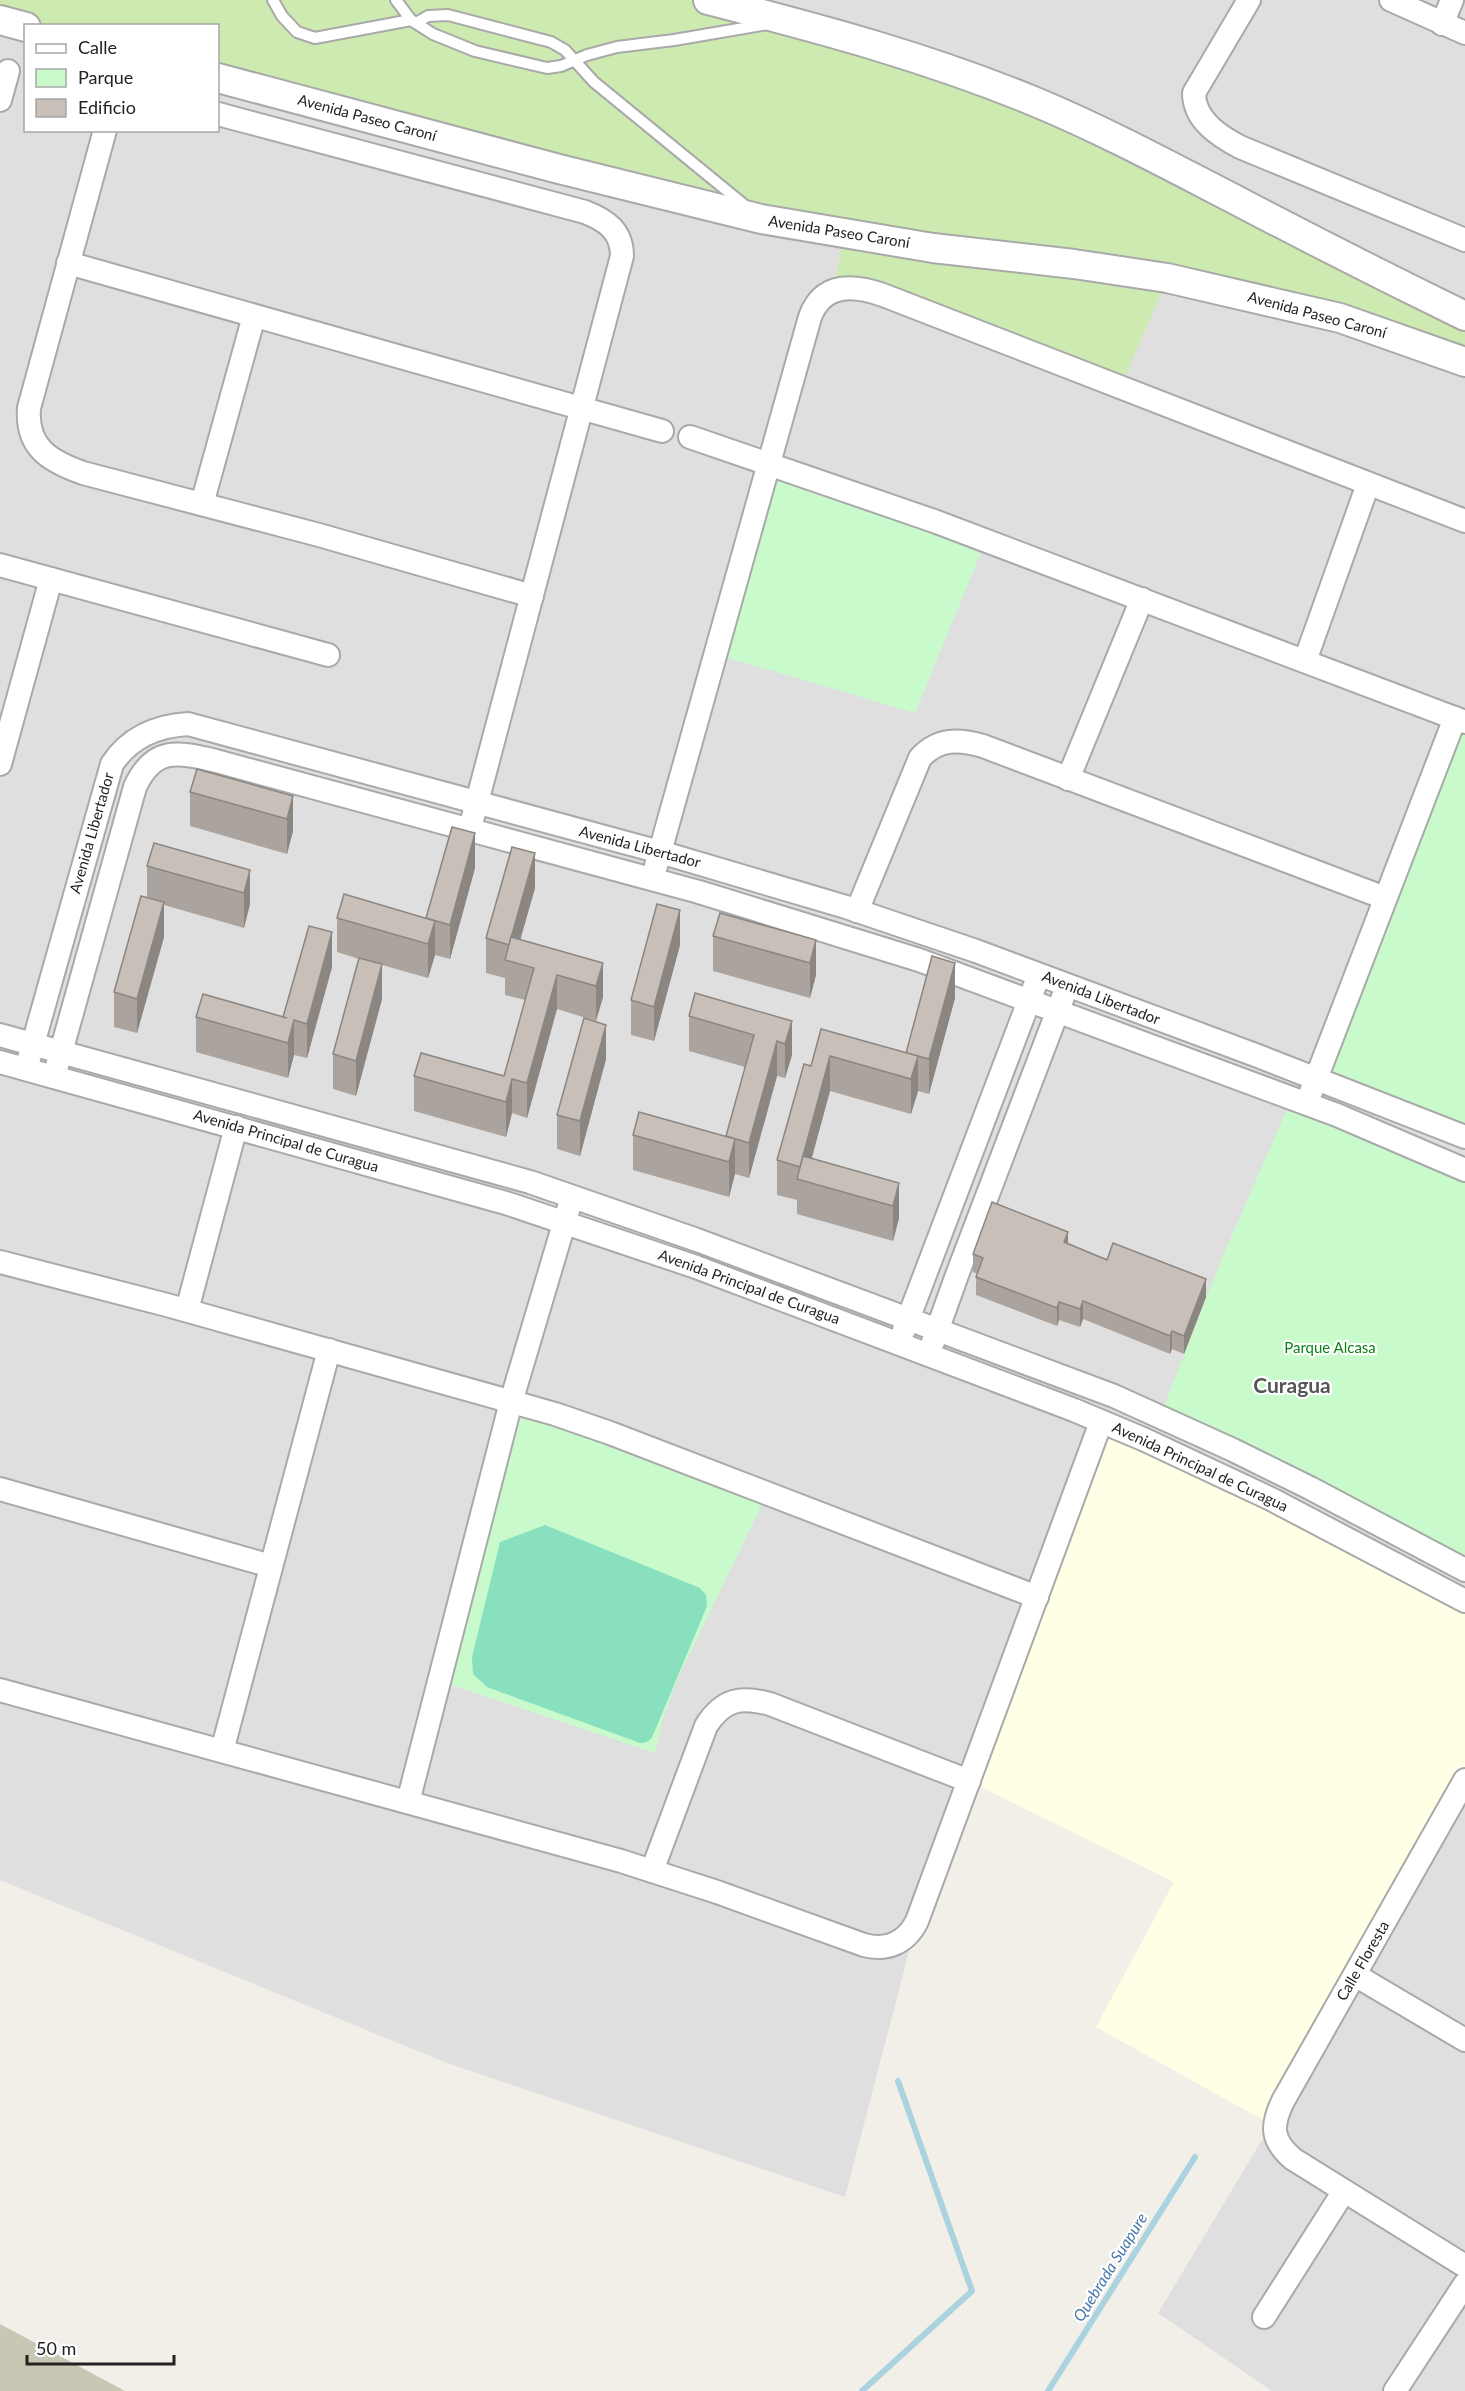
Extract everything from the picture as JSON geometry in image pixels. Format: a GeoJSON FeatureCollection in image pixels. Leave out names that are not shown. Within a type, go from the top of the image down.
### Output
{"type":"FeatureCollection","features":[{"type":"Feature","properties":{"kind":"street"},"geometry":{"type":"LineString","coordinates":[[708,0],[909,55],[1040,104],[1156,159],[1465,316]]}},
{"type":"Feature","properties":{"kind":"street"},"geometry":{"type":"LineString","coordinates":[[1249,0],[1197,86],[1194,104],[1205,122],[1227,140],[1240,147],[1465,240]]}},
{"type":"Feature","properties":{"kind":"street"},"geometry":{"type":"LineString","coordinates":[[1391,0],[1465,33]]}},
{"type":"Feature","properties":{"kind":"street"},"geometry":{"type":"LineString","coordinates":[[1443,24],[1452,0]]}},
{"type":"Feature","properties":{"kind":"street"},"geometry":{"type":"LineString","coordinates":[[0,20],[24,26]]}},
{"type":"Feature","properties":{"kind":"street"},"geometry":{"type":"LineString","coordinates":[[0,100],[8,71]]}},
{"type":"Feature","properties":{"kind":"street","name":"Avenida Paseo Caroní"},"geometry":{"type":"LineString","coordinates":[[219,78],[559,169],[761,219],[933,248],[1074,264],[1167,278],[1340,318],[1465,362]]}},
{"type":"Feature","properties":{"kind":"street"},"geometry":{"type":"LineString","coordinates":[[219,114],[585,212],[607,223],[620,242],[622,256],[470,830]]}},
{"type":"Feature","properties":{"kind":"street"},"geometry":{"type":"LineString","coordinates":[[104,132],[30,408],[29,427],[34,440],[50,458],[65,467],[319,535],[532,596]]}},
{"type":"Feature","properties":{"kind":"street"},"geometry":{"type":"LineString","coordinates":[[68,263],[662,431]]}},
{"type":"Feature","properties":{"kind":"street"},"geometry":{"type":"LineString","coordinates":[[653,879],[813,308],[824,296],[848,288],[883,295],[1465,521]]}},
{"type":"Feature","properties":{"kind":"street"},"geometry":{"type":"LineString","coordinates":[[202,504],[254,316]]}},
{"type":"Feature","properties":{"kind":"street"},"geometry":{"type":"LineString","coordinates":[[690,437],[934,521],[1460,720],[1385,898],[1307,1104]]}},
{"type":"Feature","properties":{"kind":"street"},"geometry":{"type":"LineString","coordinates":[[1305,661],[1368,484]]}},
{"type":"Feature","properties":{"kind":"street"},"geometry":{"type":"LineString","coordinates":[[0,565],[328,655]]}},
{"type":"Feature","properties":{"kind":"street"},"geometry":{"type":"LineString","coordinates":[[0,764],[51,579]]}},
{"type":"Feature","properties":{"kind":"street"},"geometry":{"type":"LineString","coordinates":[[1068,779],[1142,599]]}},
{"type":"Feature","properties":{"kind":"street","name":"Avenida Libertador"},"geometry":{"type":"LineString","coordinates":[[26,1069],[112,764],[120,752],[142,735],[171,725],[188,724],[660,852],[857,911],[1039,975],[1316,1078],[1465,1137]]}},
{"type":"Feature","properties":{"kind":"street"},"geometry":{"type":"LineString","coordinates":[[857,911],[920,758],[930,748],[949,741],[969,742],[1385,898]]}},
{"type":"Feature","properties":{"kind":"street","name":"Avenida Libertador"},"geometry":{"type":"LineString","coordinates":[[54,1077],[128,806],[140,775],[148,766],[157,759],[176,753],[204,758],[653,879],[885,948],[1059,1010],[1307,1104],[1465,1170]]}},
{"type":"Feature","properties":{"kind":"street"},"geometry":{"type":"LineString","coordinates":[[899,1344],[1039,975]]}},
{"type":"Feature","properties":{"kind":"street"},"geometry":{"type":"LineString","coordinates":[[929,1355],[1067,986]]}},
{"type":"Feature","properties":{"kind":"street","name":"Avenida Principal de Curagua"},"geometry":{"type":"LineString","coordinates":[[0,1035],[469,1164],[572,1196],[909,1318],[1078,1382],[1176,1424],[1310,1488],[1465,1570]]}},
{"type":"Feature","properties":{"kind":"street","name":"Avenida Principal de Curagua"},"geometry":{"type":"LineString","coordinates":[[0,1062],[564,1221],[686,1263],[1101,1422],[1207,1468],[1271,1499],[1465,1601]]}},
{"type":"Feature","properties":{"kind":"street"},"geometry":{"type":"LineString","coordinates":[[187,1310],[236,1127]]}},
{"type":"Feature","properties":{"kind":"street"},"geometry":{"type":"LineString","coordinates":[[408,1802],[511,1402],[572,1196]]}},
{"type":"Feature","properties":{"kind":"street"},"geometry":{"type":"LineString","coordinates":[[0,1262],[187,1310],[511,1402],[610,1433],[1037,1597]]}},
{"type":"Feature","properties":{"kind":"street"},"geometry":{"type":"LineString","coordinates":[[222,1751],[329,1350]]}},
{"type":"Feature","properties":{"kind":"street"},"geometry":{"type":"LineString","coordinates":[[0,1690],[652,1871],[864,1944],[883,1948],[892,1946],[907,1936],[917,1921],[1101,1422]]}},
{"type":"Feature","properties":{"kind":"street"},"geometry":{"type":"LineString","coordinates":[[0,1489],[271,1566]]}},
{"type":"Feature","properties":{"kind":"street"},"geometry":{"type":"LineString","coordinates":[[652,1871],[706,1726],[719,1709],[736,1701],[747,1700],[770,1704],[969,1781]]}},
{"type":"Feature","properties":{"kind":"street","name":"Calle Floresta"},"geometry":{"type":"LineString","coordinates":[[1344,2191],[1293,2159],[1279,2144],[1274,2126],[1275,2118],[1355,1975],[1457,1814],[1465,1780]]}},
{"type":"Feature","properties":{"kind":"street"},"geometry":{"type":"LineString","coordinates":[[1355,1975],[1465,2040]]}},
{"type":"Feature","properties":{"kind":"street"},"geometry":{"type":"LineString","coordinates":[[1264,2317],[1344,2191],[1465,2265]]}},
{"type":"Feature","properties":{"kind":"street"},"geometry":{"type":"LineString","coordinates":[[1395,2391],[1465,2284]]}},
{"type":"Feature","properties":{"kind":"lane"},"geometry":{"type":"LineString","coordinates":[[273,0],[282,16],[297,32],[315,38],[414,22],[428,16],[448,15],[551,42],[565,50],[594,82],[761,219]]}},
{"type":"Feature","properties":{"kind":"lane"},"geometry":{"type":"LineString","coordinates":[[396,0],[414,22],[433,34],[475,51],[547,68],[561,66],[617,47],[789,21]]}},
{"type":"Feature","properties":{"kind":"shaded area"},"geometry":{"type":"Polygon","coordinates":[[[708,0],[1465,0],[1465,316],[708,0]]]}},
{"type":"Feature","properties":{"kind":"shaded area"},"geometry":{"type":"Polygon","coordinates":[[[0,20],[24,27],[24,132],[219,132],[219,78],[1074,264],[1465,362],[1465,1601],[1101,1422],[917,1921],[845,2197],[447,2063],[0,1880],[0,20]]]}},
{"type":"Feature","properties":{"kind":"shaded area"},"geometry":{"type":"Polygon","coordinates":[[[1101,1422],[1465,1601],[1465,1780],[1274,2126],[1096,2027],[1174,1882],[969,1781],[1101,1422]]]}},
{"type":"Feature","properties":{"kind":"shaded area"},"geometry":{"type":"Polygon","coordinates":[[[1465,1780],[1465,2391],[1272,2391],[1158,2313],[1275,2118],[1465,1780]]]}},
{"type":"Feature","properties":{"kind":"shaded area"},"geometry":{"type":"Polygon","coordinates":[[[0,2324],[125,2391],[0,2391],[0,2324]]]}},
{"type":"Feature","properties":{"kind":"green space"},"geometry":{"type":"Polygon","coordinates":[[[0,0],[708,0],[909,55],[1465,316],[1465,362],[1168,278],[1120,388],[883,295],[832,292],[845,235],[219,78],[219,24],[24,26],[0,20],[0,0]]]}},
{"type":"Feature","properties":{"kind":"green space"},"geometry":{"type":"Polygon","coordinates":[[[769,463],[986,540],[915,713],[715,654],[769,463]]]}},
{"type":"Feature","properties":{"kind":"green space"},"geometry":{"type":"Polygon","coordinates":[[[1465,722],[1465,1137],[1316,1078],[1465,722]]]}},
{"type":"Feature","properties":{"kind":"green space","name":"Parque Alcasa"},"geometry":{"type":"Polygon","coordinates":[[[1292,1098],[1465,1170],[1465,1570],[1160,1416],[1222,1258],[1292,1098]]]}},
{"type":"Feature","properties":{"kind":"green space"},"geometry":{"type":"Polygon","coordinates":[[[511,1402],[767,1494],[678,1678],[663,1718],[655,1753],[440,1681],[511,1402]]]}},
{"type":"Feature","properties":{"kind":"green space"},"geometry":{"type":"Polygon","coordinates":[[[545,1525],[700,1588],[706,1595],[707,1606],[651,1739],[647,1742],[640,1743],[487,1687],[473,1674],[472,1657],[500,1542],[545,1525]]]}},
{"type":"Feature","properties":{"kind":"building"},"geometry":{"type":"Polygon","coordinates":[[[197,769],[293,796],[287,819],[190,792],[197,769]]]}},
{"type":"Feature","properties":{"kind":"building"},"geometry":{"type":"Polygon","coordinates":[[[452,827],[475,833],[450,925],[426,918],[452,827]]]}},
{"type":"Feature","properties":{"kind":"building"},"geometry":{"type":"Polygon","coordinates":[[[154,843],[250,870],[244,893],[147,866],[154,843]]]}},
{"type":"Feature","properties":{"kind":"building"},"geometry":{"type":"Polygon","coordinates":[[[512,847],[535,853],[509,945],[486,938],[512,847]]]}},
{"type":"Feature","properties":{"kind":"building"},"geometry":{"type":"Polygon","coordinates":[[[344,894],[435,921],[428,944],[337,918],[344,894]]]}},
{"type":"Feature","properties":{"kind":"building"},"geometry":{"type":"Polygon","coordinates":[[[141,896],[164,902],[137,999],[114,992],[141,896]]]}},
{"type":"Feature","properties":{"kind":"building"},"geometry":{"type":"Polygon","coordinates":[[[657,904],[680,910],[654,1007],[631,1000],[657,904]]]}},
{"type":"Feature","properties":{"kind":"building"},"geometry":{"type":"Polygon","coordinates":[[[720,913],[816,940],[810,963],[713,936],[720,913]]]}},
{"type":"Feature","properties":{"kind":"building"},"geometry":{"type":"Polygon","coordinates":[[[309,926],[332,932],[307,1024],[294,1020],[288,1043],[196,1017],[203,994],[283,1017],[309,926]]]}},
{"type":"Feature","properties":{"kind":"building"},"geometry":{"type":"Polygon","coordinates":[[[511,937],[603,963],[596,986],[557,975],[527,1083],[512,1079],[506,1102],[414,1076],[421,1053],[504,1076],[534,968],[505,960],[511,937]]]}},
{"type":"Feature","properties":{"kind":"building"},"geometry":{"type":"Polygon","coordinates":[[[932,956],[955,963],[929,1059],[906,1053],[932,956]]]}},
{"type":"Feature","properties":{"kind":"building"},"geometry":{"type":"Polygon","coordinates":[[[359,958],[382,964],[356,1061],[333,1054],[359,958]]]}},
{"type":"Feature","properties":{"kind":"building"},"geometry":{"type":"Polygon","coordinates":[[[695,993],[792,1021],[785,1044],[777,1041],[749,1143],[726,1136],[754,1035],[689,1016],[695,993]]]}},
{"type":"Feature","properties":{"kind":"building"},"geometry":{"type":"Polygon","coordinates":[[[584,1018],[606,1025],[580,1121],[557,1115],[584,1018]]]}},
{"type":"Feature","properties":{"kind":"building"},"geometry":{"type":"Polygon","coordinates":[[[821,1029],[918,1056],[911,1079],[830,1056],[800,1167],[777,1160],[804,1064],[811,1066],[821,1029]]]}},
{"type":"Feature","properties":{"kind":"building"},"geometry":{"type":"Polygon","coordinates":[[[639,1112],[735,1139],[729,1162],[633,1135],[639,1112]]]}},
{"type":"Feature","properties":{"kind":"building"},"geometry":{"type":"Polygon","coordinates":[[[803,1156],[899,1183],[893,1206],[797,1179],[803,1156]]]}},
{"type":"Feature","properties":{"kind":"building"},"geometry":{"type":"Polygon","coordinates":[[[992,1202],[1068,1232],[1064,1242],[1107,1260],[1113,1243],[1206,1279],[1184,1336],[1172,1331],[1170,1336],[1083,1301],[1080,1309],[1059,1302],[1057,1308],[976,1277],[983,1258],[973,1254],[992,1202]]]}},
{"type":"Feature","properties":{"kind":"waterway"},"geometry":{"type":"LineString","coordinates":[[862,2391],[972,2291],[898,2081]]}},
{"type":"Feature","properties":{"kind":"waterway","name":"Quebrada Suapure"},"geometry":{"type":"LineString","coordinates":[[1048,2391],[1195,2157]]}},
{"type":"Feature","properties":{"kind":"district","name":"Curagua"},"geometry":{"type":"Point","coordinates":[1292,1386]}}]}
